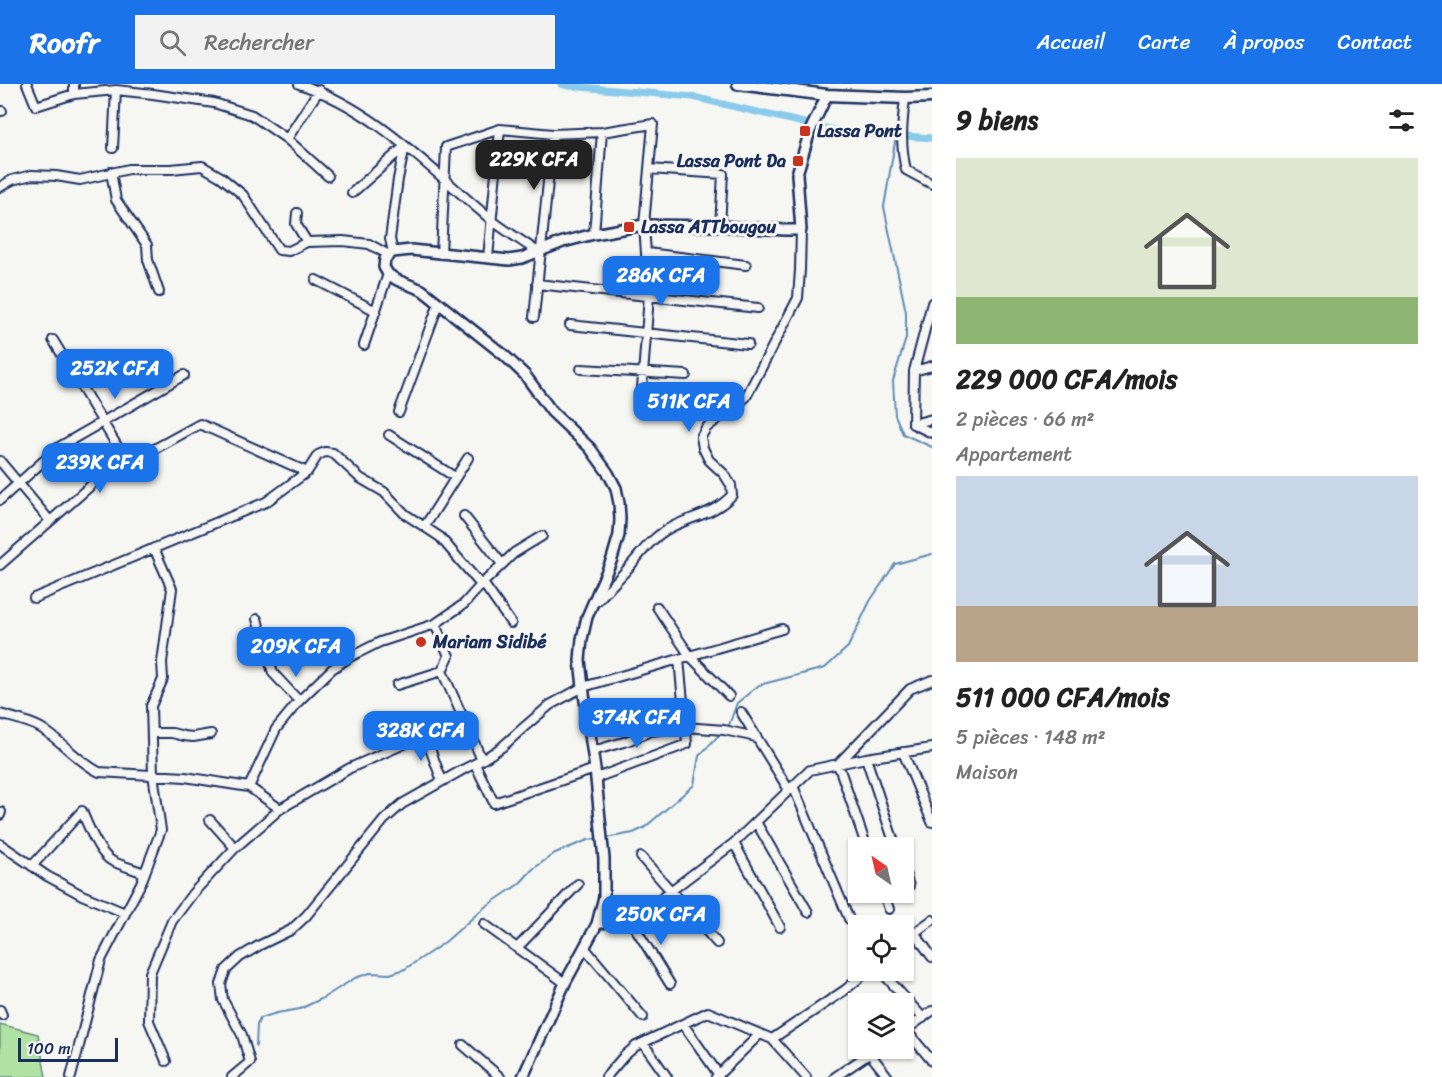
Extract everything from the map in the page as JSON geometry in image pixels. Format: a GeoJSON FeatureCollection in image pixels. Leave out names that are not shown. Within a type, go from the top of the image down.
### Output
{"type":"FeatureCollection","features":[{"type":"Feature","properties":{"kind":"main road"},"geometry":{"type":"LineString","coordinates":[[738,84],[827,95],[932,97]]}},
{"type":"Feature","properties":{"kind":"street"},"geometry":{"type":"LineString","coordinates":[[27,84],[36,106],[74,94],[116,90],[214,103],[252,115],[287,139],[328,176]]}},
{"type":"Feature","properties":{"kind":"street"},"geometry":{"type":"LineString","coordinates":[[74,84],[74,94]]}},
{"type":"Feature","properties":{"kind":"street"},"geometry":{"type":"LineString","coordinates":[[299,84],[319,90],[378,125],[491,219],[539,251]]}},
{"type":"Feature","properties":{"kind":"street"},"geometry":{"type":"LineString","coordinates":[[112,148],[116,90]]}},
{"type":"Feature","properties":{"kind":"street"},"geometry":{"type":"LineString","coordinates":[[287,139],[319,90]]}},
{"type":"Feature","properties":{"kind":"street"},"geometry":{"type":"LineString","coordinates":[[592,603],[637,559],[647,545],[665,531],[715,509],[724,504],[732,495],[731,485],[724,474],[709,460],[701,437],[706,428],[746,397],[798,298],[801,230],[797,174],[810,131],[827,95]]}},
{"type":"Feature","properties":{"kind":"street"},"geometry":{"type":"LineString","coordinates":[[905,98],[902,152],[906,170],[932,184]]}},
{"type":"Feature","properties":{"kind":"street"},"geometry":{"type":"LineString","coordinates":[[441,254],[446,147],[500,129],[553,134],[602,132],[653,124],[644,225],[649,296],[642,388]]}},
{"type":"Feature","properties":{"kind":"street"},"geometry":{"type":"LineString","coordinates":[[488,258],[500,129]]}},
{"type":"Feature","properties":{"kind":"street"},"geometry":{"type":"LineString","coordinates":[[594,234],[602,132]]}},
{"type":"Feature","properties":{"kind":"street"},"geometry":{"type":"LineString","coordinates":[[534,317],[539,251],[553,134]]}},
{"type":"Feature","properties":{"kind":"street"},"geometry":{"type":"LineString","coordinates":[[352,193],[405,146]]}},
{"type":"Feature","properties":{"kind":"street"},"geometry":{"type":"LineString","coordinates":[[391,254],[390,239],[405,146]]}},
{"type":"Feature","properties":{"kind":"street"},"geometry":{"type":"LineString","coordinates":[[0,187],[12,180],[32,175],[80,180],[129,169],[202,166],[221,177],[243,195],[279,250],[288,250],[306,242],[343,241],[369,244],[391,254]]}},
{"type":"Feature","properties":{"kind":"street"},"geometry":{"type":"LineString","coordinates":[[649,168],[723,174],[720,226]]}},
{"type":"Feature","properties":{"kind":"street"},"geometry":{"type":"LineString","coordinates":[[111,172],[116,200],[147,245],[148,260],[159,292]]}},
{"type":"Feature","properties":{"kind":"street"},"geometry":{"type":"LineString","coordinates":[[297,213],[297,224],[306,242]]}},
{"type":"Feature","properties":{"kind":"street"},"geometry":{"type":"LineString","coordinates":[[523,1077],[565,983],[597,924],[604,897],[596,774],[580,660],[587,617],[612,559],[619,535],[619,503],[616,488],[608,472],[590,448],[552,412],[525,375],[440,303],[422,290],[388,274],[384,267],[385,260],[391,254],[411,250],[509,260],[522,258],[563,242],[644,225],[801,230]]}},
{"type":"Feature","properties":{"kind":"street"},"geometry":{"type":"LineString","coordinates":[[646,253],[746,265]]}},
{"type":"Feature","properties":{"kind":"street"},"geometry":{"type":"LineString","coordinates":[[364,345],[388,274]]}},
{"type":"Feature","properties":{"kind":"street"},"geometry":{"type":"LineString","coordinates":[[316,280],[376,311]]}},
{"type":"Feature","properties":{"kind":"street"},"geometry":{"type":"LineString","coordinates":[[537,284],[758,308]]}},
{"type":"Feature","properties":{"kind":"street"},"geometry":{"type":"LineString","coordinates":[[399,412],[440,303]]}},
{"type":"Feature","properties":{"kind":"street"},"geometry":{"type":"LineString","coordinates":[[913,424],[914,371],[931,307]]}},
{"type":"Feature","properties":{"kind":"street"},"geometry":{"type":"LineString","coordinates":[[570,325],[748,344]]}},
{"type":"Feature","properties":{"kind":"street"},"geometry":{"type":"LineString","coordinates":[[53,340],[128,464]]}},
{"type":"Feature","properties":{"kind":"street"},"geometry":{"type":"LineString","coordinates":[[914,371],[932,366]]}},
{"type":"Feature","properties":{"kind":"street"},"geometry":{"type":"LineString","coordinates":[[581,369],[686,375]]}},
{"type":"Feature","properties":{"kind":"street"},"geometry":{"type":"LineString","coordinates":[[0,500],[59,447],[184,375]]}},
{"type":"Feature","properties":{"kind":"street"},"geometry":{"type":"LineString","coordinates":[[913,424],[932,419]]}},
{"type":"Feature","properties":{"kind":"street"},"geometry":{"type":"LineString","coordinates":[[0,565],[96,481],[200,424],[307,472]]}},
{"type":"Feature","properties":{"kind":"street"},"geometry":{"type":"LineString","coordinates":[[913,424],[932,433]]}},
{"type":"Feature","properties":{"kind":"street"},"geometry":{"type":"LineString","coordinates":[[389,435],[456,477]]}},
{"type":"Feature","properties":{"kind":"street"},"geometry":{"type":"LineString","coordinates":[[34,598],[266,502],[307,472],[318,455],[325,452],[333,453],[360,477],[384,492],[405,514],[441,537],[482,584],[511,623]]}},
{"type":"Feature","properties":{"kind":"street"},"geometry":{"type":"LineString","coordinates":[[424,526],[468,458]]}},
{"type":"Feature","properties":{"kind":"street"},"geometry":{"type":"LineString","coordinates":[[0,461],[50,521]]}},
{"type":"Feature","properties":{"kind":"street"},"geometry":{"type":"LineString","coordinates":[[464,516],[502,564]]}},
{"type":"Feature","properties":{"kind":"street"},"geometry":{"type":"LineString","coordinates":[[249,787],[276,729],[299,701],[332,669],[380,642],[435,624],[464,604],[514,553],[542,536]]}},
{"type":"Feature","properties":{"kind":"street"},"geometry":{"type":"LineString","coordinates":[[71,1077],[101,960],[145,873],[161,830],[153,774],[151,706],[163,679],[162,662],[172,589],[154,548]]}},
{"type":"Feature","properties":{"kind":"street"},"geometry":{"type":"LineString","coordinates":[[657,607],[690,656],[729,696]]}},
{"type":"Feature","properties":{"kind":"street"},"geometry":{"type":"LineString","coordinates":[[257,619],[273,673],[299,701]]}},
{"type":"Feature","properties":{"kind":"street"},"geometry":{"type":"LineString","coordinates":[[398,685],[442,671],[449,656],[435,624]]}},
{"type":"Feature","properties":{"kind":"street"},"geometry":{"type":"LineString","coordinates":[[232,1077],[250,1062],[242,1035],[223,1000],[221,984],[226,970],[240,957],[291,930],[306,916],[384,820],[402,804],[479,762],[502,747],[550,705],[583,687],[782,629]]}},
{"type":"Feature","properties":{"kind":"street"},"geometry":{"type":"LineString","coordinates":[[442,671],[463,718],[494,803],[596,774],[687,744],[679,659]]}},
{"type":"Feature","properties":{"kind":"street"},"geometry":{"type":"LineString","coordinates":[[838,764],[910,689],[932,680]]}},
{"type":"Feature","properties":{"kind":"street"},"geometry":{"type":"LineString","coordinates":[[741,712],[791,788],[848,917]]}},
{"type":"Feature","properties":{"kind":"street"},"geometry":{"type":"LineString","coordinates":[[0,714],[40,727],[67,747],[87,766],[99,772],[185,777],[249,787],[280,809]]}},
{"type":"Feature","properties":{"kind":"street"},"geometry":{"type":"LineString","coordinates":[[166,1061],[149,1021],[150,973],[172,921],[193,893],[235,848],[280,809],[350,768],[463,718]]}},
{"type":"Feature","properties":{"kind":"street"},"geometry":{"type":"LineString","coordinates":[[592,750],[627,741],[651,730],[685,727],[724,730],[756,737]]}},
{"type":"Feature","properties":{"kind":"street"},"geometry":{"type":"LineString","coordinates":[[152,733],[172,733],[194,737],[211,734]]}},
{"type":"Feature","properties":{"kind":"street"},"geometry":{"type":"LineString","coordinates":[[425,735],[442,781]]}},
{"type":"Feature","properties":{"kind":"street"},"geometry":{"type":"LineString","coordinates":[[597,924],[631,921],[734,843],[810,770],[866,758],[932,748]]}},
{"type":"Feature","properties":{"kind":"street"},"geometry":{"type":"LineString","coordinates":[[903,752],[932,822]]}},
{"type":"Feature","properties":{"kind":"street"},"geometry":{"type":"LineString","coordinates":[[866,758],[892,837]]}},
{"type":"Feature","properties":{"kind":"street"},"geometry":{"type":"LineString","coordinates":[[838,764],[863,837]]}},
{"type":"Feature","properties":{"kind":"street"},"geometry":{"type":"LineString","coordinates":[[32,866],[82,811],[90,831],[110,861],[145,873]]}},
{"type":"Feature","properties":{"kind":"street"},"geometry":{"type":"LineString","coordinates":[[210,820],[235,848]]}},
{"type":"Feature","properties":{"kind":"street"},"geometry":{"type":"LineString","coordinates":[[756,822],[808,912]]}},
{"type":"Feature","properties":{"kind":"street"},"geometry":{"type":"LineString","coordinates":[[734,843],[780,927]]}},
{"type":"Feature","properties":{"kind":"street"},"geometry":{"type":"LineString","coordinates":[[0,844],[47,876],[82,895],[125,913]]}},
{"type":"Feature","properties":{"kind":"street"},"geometry":{"type":"LineString","coordinates":[[641,856],[717,943]]}},
{"type":"Feature","properties":{"kind":"street"},"geometry":{"type":"LineString","coordinates":[[517,948],[578,884]]}},
{"type":"Feature","properties":{"kind":"street"},"geometry":{"type":"LineString","coordinates":[[887,903],[889,909]]}},
{"type":"Feature","properties":{"kind":"street"},"geometry":{"type":"LineString","coordinates":[[932,920],[914,932],[932,957]]}},
{"type":"Feature","properties":{"kind":"street"},"geometry":{"type":"LineString","coordinates":[[631,921],[670,984]]}},
{"type":"Feature","properties":{"kind":"street"},"geometry":{"type":"LineString","coordinates":[[484,924],[565,983]]}},
{"type":"Feature","properties":{"kind":"street"},"geometry":{"type":"LineString","coordinates":[[584,947],[643,1017]]}},
{"type":"Feature","properties":{"kind":"street"},"geometry":{"type":"LineString","coordinates":[[772,1039],[856,981]]}},
{"type":"Feature","properties":{"kind":"street"},"geometry":{"type":"LineString","coordinates":[[890,981],[923,1018]]}},
{"type":"Feature","properties":{"kind":"street"},"geometry":{"type":"LineString","coordinates":[[914,1024],[932,1011]]}},
{"type":"Feature","properties":{"kind":"street"},"geometry":{"type":"LineString","coordinates":[[606,1077],[636,1046],[708,1012],[772,1039],[806,1077]]}},
{"type":"Feature","properties":{"kind":"street"},"geometry":{"type":"LineString","coordinates":[[683,1024],[717,1076],[760,1034]]}},
{"type":"Feature","properties":{"kind":"street"},"geometry":{"type":"LineString","coordinates":[[914,1042],[932,1061]]}},
{"type":"Feature","properties":{"kind":"street"},"geometry":{"type":"LineString","coordinates":[[643,1043],[667,1077]]}},
{"type":"Feature","properties":{"kind":"street"},"geometry":{"type":"LineString","coordinates":[[463,1045],[500,1077]]}},
{"type":"Feature","properties":{"kind":"street"},"geometry":{"type":"LineString","coordinates":[[836,1077],[863,1059]]}},
{"type":"Feature","properties":{"kind":"street"},"geometry":{"type":"LineString","coordinates":[[874,1059],[888,1077]]}},
{"type":"Feature","properties":{"kind":"green space"},"geometry":{"type":"Polygon","coordinates":[[[0,1024],[38,1034],[46,1077],[0,1077],[0,1024]]]}},
{"type":"Feature","properties":{"kind":"waterway"},"geometry":{"type":"LineString","coordinates":[[561,84],[693,97],[838,131],[932,138]]}},
{"type":"Feature","properties":{"kind":"waterway"},"geometry":{"type":"LineString","coordinates":[[896,136],[884,207],[906,312],[906,338],[893,381],[895,415],[903,434],[932,447]]}},
{"type":"Feature","properties":{"kind":"waterway"},"geometry":{"type":"LineString","coordinates":[[727,727],[737,703],[759,685],[825,668],[848,647],[870,601],[895,564],[932,554]]}},
{"type":"Feature","properties":{"kind":"waterway"},"geometry":{"type":"LineString","coordinates":[[606,838],[633,833],[644,828],[694,785],[699,756],[723,731]]}},
{"type":"Feature","properties":{"kind":"waterway"},"geometry":{"type":"LineString","coordinates":[[256,1046],[257,1025],[260,1018],[300,1009],[355,978],[370,973],[390,974],[405,969],[444,943],[485,907],[519,884],[533,869],[555,853],[588,840],[600,838]]}},
{"type":"Feature","properties":{"kind":"place","name":"Lassa Pont"},"geometry":{"type":"Point","coordinates":[805,131]}},
{"type":"Feature","properties":{"kind":"place","name":"Lassa Pont Da"},"geometry":{"type":"Point","coordinates":[798,161]}},
{"type":"Feature","properties":{"kind":"place","name":"Lassa ATTbougou"},"geometry":{"type":"Point","coordinates":[629,227]}},
{"type":"Feature","properties":{"kind":"place","name":"Mariam Sidibé"},"geometry":{"type":"Point","coordinates":[421,642]}}]}
